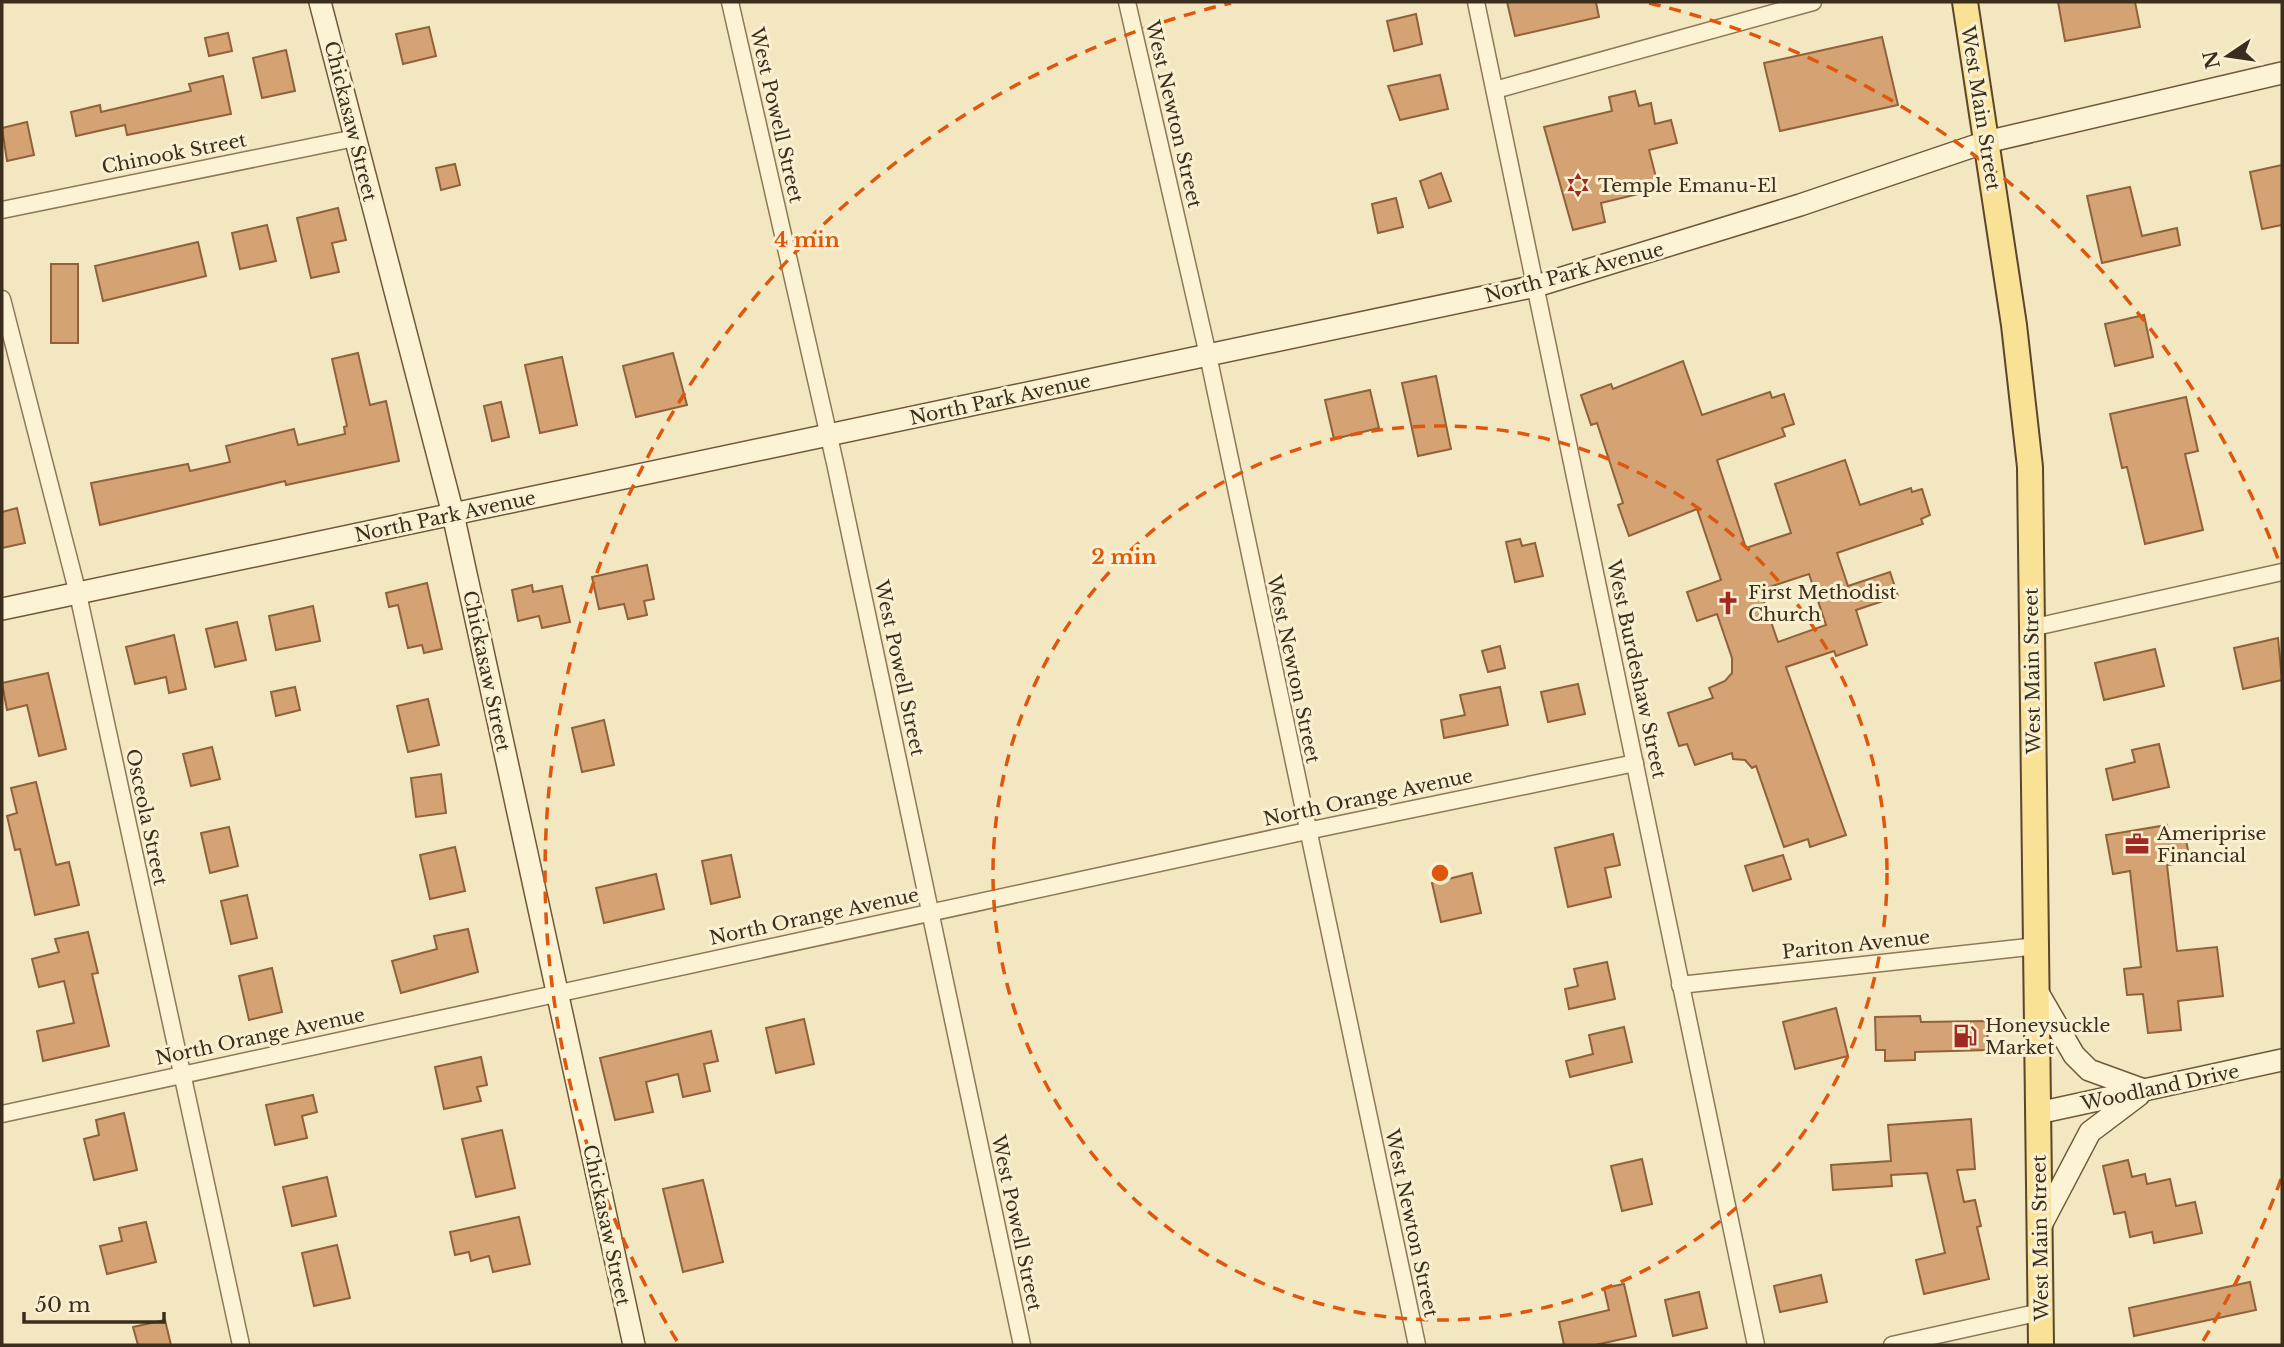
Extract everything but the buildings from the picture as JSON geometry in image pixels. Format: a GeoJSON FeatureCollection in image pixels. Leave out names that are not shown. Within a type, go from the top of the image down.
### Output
{"type":"FeatureCollection","features":[{"type":"Feature","properties":{"kind":"main road","name":"West Main Street"},"geometry":{"type":"LineString","coordinates":[[1965,2],[2024,408],[2030,467],[2041,1345]]}},
{"type":"Feature","properties":{"kind":"street","name":"Chickasaw Street"},"geometry":{"type":"LineString","coordinates":[[320,2],[453,514],[634,1345]]}},
{"type":"Feature","properties":{"kind":"street","name":"West Powell Street"},"geometry":{"type":"LineString","coordinates":[[730,2],[829,436],[1022,1345]]}},
{"type":"Feature","properties":{"kind":"street","name":"West Newton Street"},"geometry":{"type":"LineString","coordinates":[[1127,2],[1208,355],[1417,1345]]}},
{"type":"Feature","properties":{"kind":"street","name":"West Burdeshaw Street"},"geometry":{"type":"LineString","coordinates":[[1475,2],[1756,1345]]}},
{"type":"Feature","properties":{"kind":"street"},"geometry":{"type":"LineString","coordinates":[[1495,90],[1813,2]]}},
{"type":"Feature","properties":{"kind":"street","name":"North Park Avenue"},"geometry":{"type":"LineString","coordinates":[[2,610],[1536,286],[1800,205],[1986,142],[2282,73]]}},
{"type":"Feature","properties":{"kind":"street","name":"Chinook Street"},"geometry":{"type":"LineString","coordinates":[[2,210],[355,138]]}},
{"type":"Feature","properties":{"kind":"street","name":"Osceola Street"},"geometry":{"type":"LineString","coordinates":[[2,299],[78,594],[241,1345]]}},
{"type":"Feature","properties":{"kind":"street"},"geometry":{"type":"LineString","coordinates":[[2031,628],[2282,572]]}},
{"type":"Feature","properties":{"kind":"street","name":"North Orange Avenue"},"geometry":{"type":"LineString","coordinates":[[2,1114],[181,1073],[1635,762]]}},
{"type":"Feature","properties":{"kind":"street","name":"Pariton Avenue"},"geometry":{"type":"LineString","coordinates":[[1680,985],[2037,946]]}},
{"type":"Feature","properties":{"kind":"street"},"geometry":{"type":"LineString","coordinates":[[2037,991],[2074,1055],[2089,1070],[2146,1090]]}},
{"type":"Feature","properties":{"kind":"street","name":"Woodland Drive"},"geometry":{"type":"LineString","coordinates":[[2038,1113],[2282,1060]]}},
{"type":"Feature","properties":{"kind":"street"},"geometry":{"type":"LineString","coordinates":[[2039,1230],[2090,1132],[2146,1090]]}},
{"type":"Feature","properties":{"kind":"street"},"geometry":{"type":"LineString","coordinates":[[1892,1345],[2041,1312]]}},
{"type":"Feature","properties":{"kind":"place","name":"Temple Emanu-El"},"geometry":{"type":"Point","coordinates":[1578,185]}},
{"type":"Feature","properties":{"kind":"place","name":"First Methodist Church"},"geometry":{"type":"Point","coordinates":[1728,603]}},
{"type":"Feature","properties":{"kind":"place","name":"Ameriprise Financial"},"geometry":{"type":"Point","coordinates":[2137,844]}},
{"type":"Feature","properties":{"kind":"place","name":"Honeysuckle Market"},"geometry":{"type":"Point","coordinates":[1965,1036]}}]}
